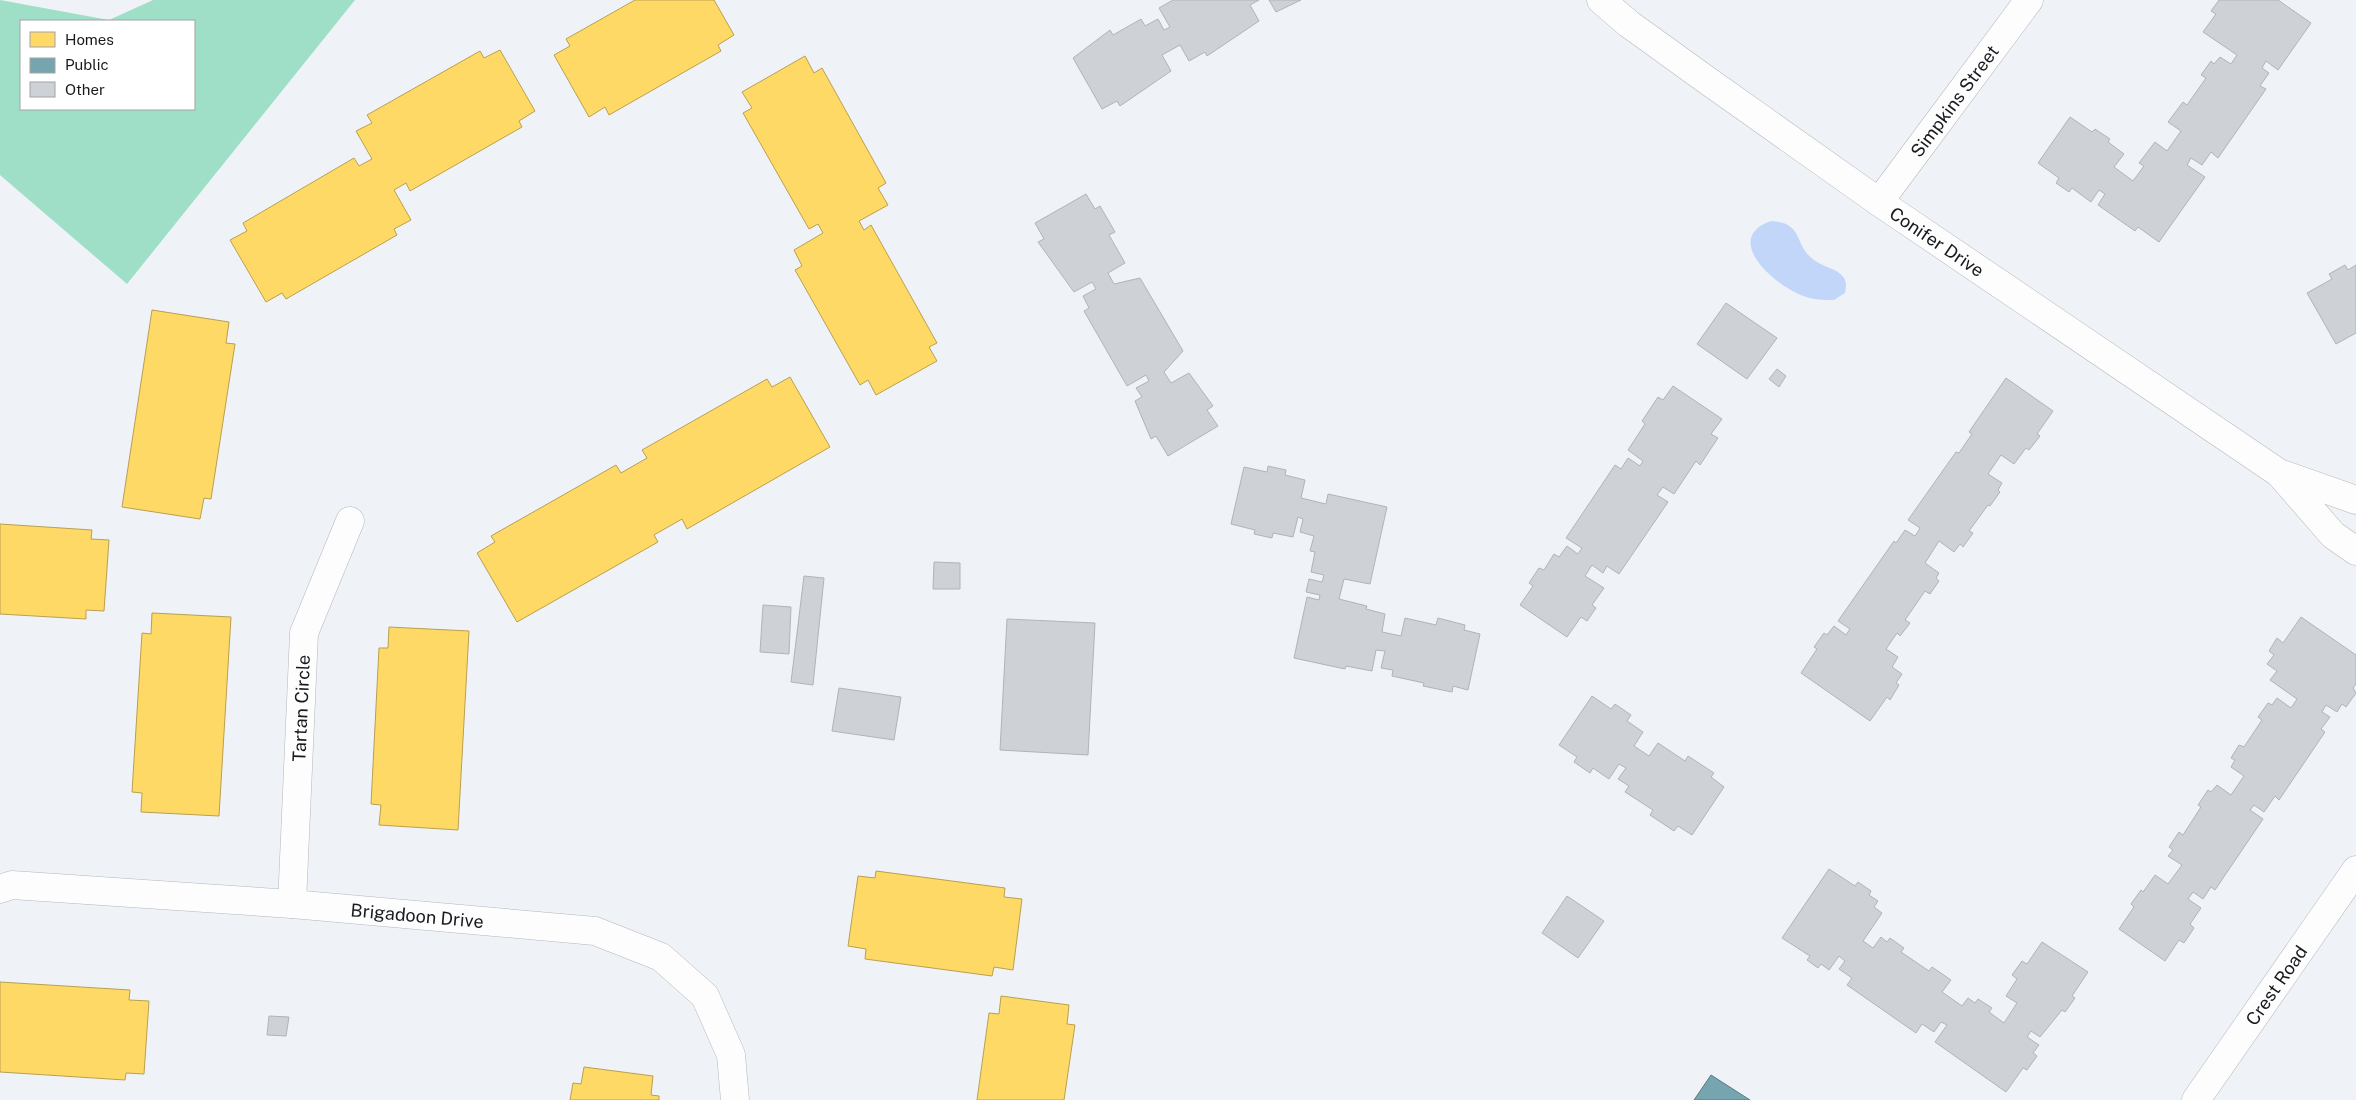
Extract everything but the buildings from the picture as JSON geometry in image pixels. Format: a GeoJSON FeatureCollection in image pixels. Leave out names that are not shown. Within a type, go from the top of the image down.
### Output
{"type":"FeatureCollection","features":[{"type":"Feature","properties":{"kind":"street","name":"Conifer Drive"},"geometry":{"type":"LineString","coordinates":[[1601,0],[1629,24],[1708,82],[1879,202],[2279,473],[2356,500]]}},
{"type":"Feature","properties":{"kind":"street","name":"Simpkins Street"},"geometry":{"type":"LineString","coordinates":[[1879,202],[2029,0]]}},
{"type":"Feature","properties":{"kind":"street","name":"Conifer Drive"},"geometry":{"type":"LineString","coordinates":[[2279,473],[2333,535],[2356,552]]}},
{"type":"Feature","properties":{"kind":"street","name":"Tartan Circle"},"geometry":{"type":"LineString","coordinates":[[292,904],[304,633],[350,521]]}},
{"type":"Feature","properties":{"kind":"street","name":"Crest Road"},"geometry":{"type":"LineString","coordinates":[[2196,1100],[2356,870]]}},
{"type":"Feature","properties":{"kind":"street","name":"Brigadoon Drive"},"geometry":{"type":"LineString","coordinates":[[0,889],[12,885],[292,904],[595,931],[661,957],[706,996],[731,1055],[735,1100]]}},
{"type":"Feature","properties":{"kind":"green space"},"geometry":{"type":"Polygon","coordinates":[[[0,0],[109,20],[153,0],[355,0],[127,284],[0,175],[0,0]]]}},
{"type":"Feature","properties":{"kind":"water"},"geometry":{"type":"Polygon","coordinates":[[[1771,221],[1789,226],[1794,230],[1808,254],[1817,262],[1841,275],[1846,282],[1845,293],[1834,300],[1818,300],[1792,291],[1768,273],[1758,262],[1752,250],[1751,239],[1757,229],[1771,221]]]}}]}
